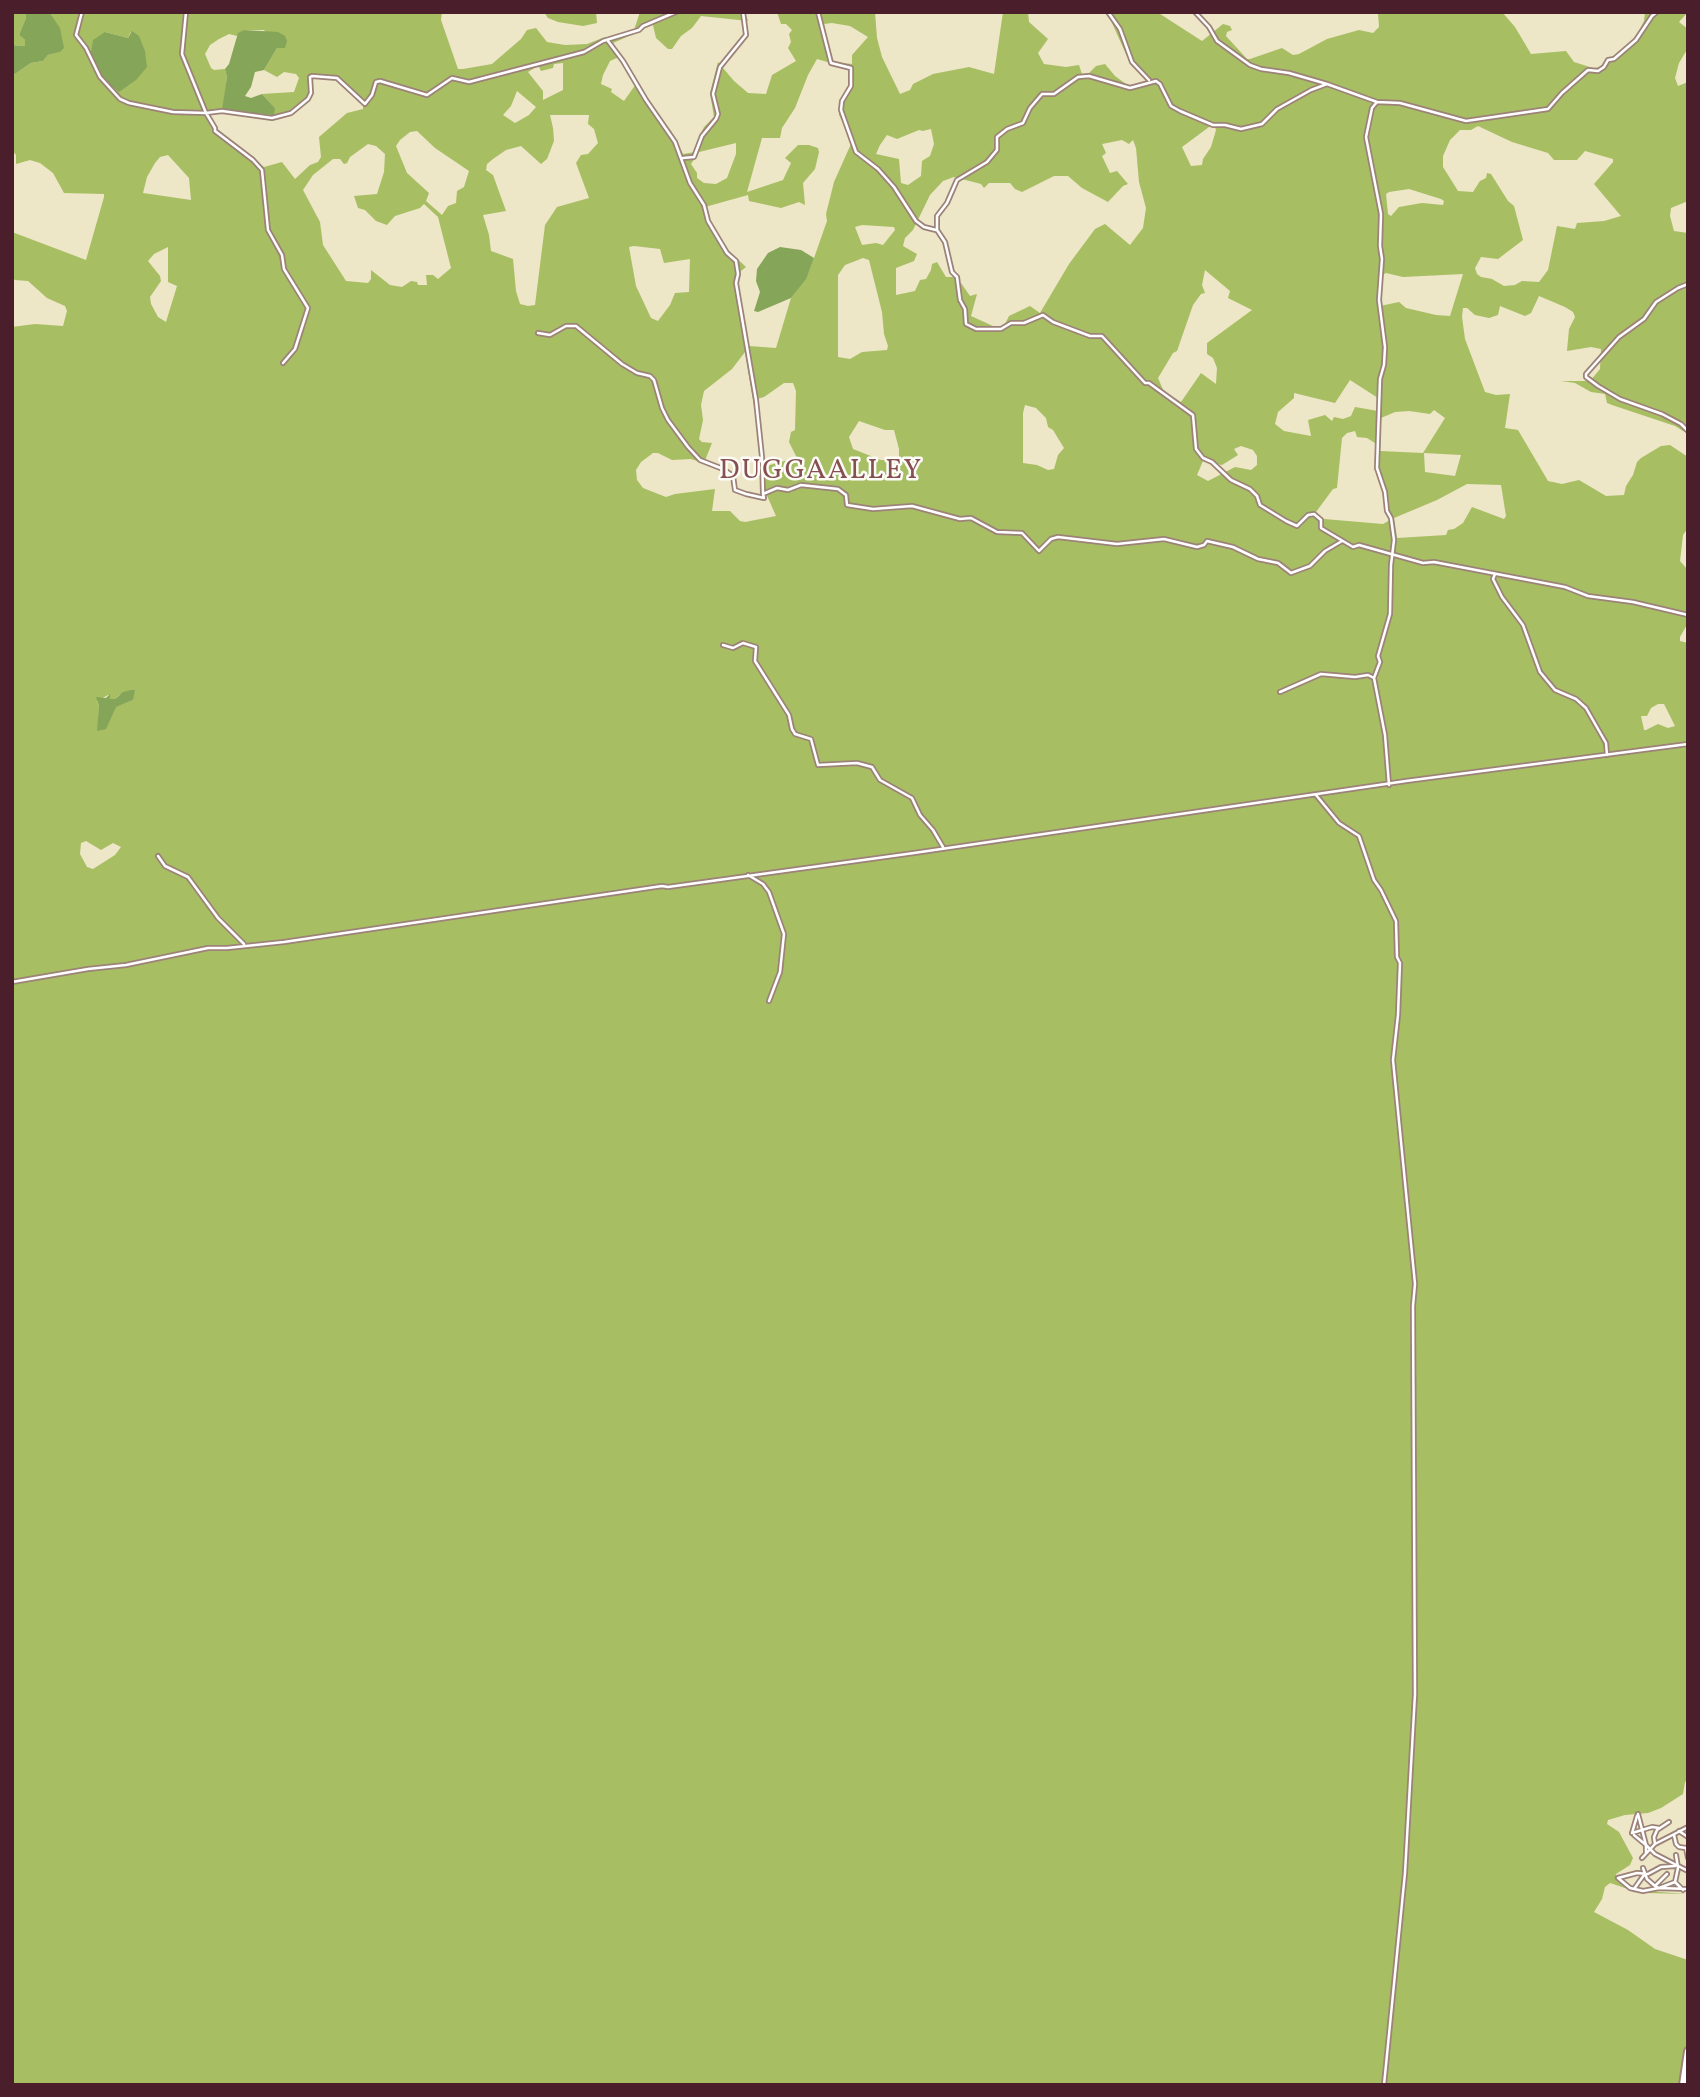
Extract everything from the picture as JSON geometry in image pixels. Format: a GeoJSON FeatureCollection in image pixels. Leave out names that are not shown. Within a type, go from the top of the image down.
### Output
{"type":"FeatureCollection","features":[{"type":"Feature","properties":{"kind":"highway"},"geometry":{"type":"LineString","coordinates":[[1683,2085],[1688,2051]]}},
{"type":"Feature","properties":{"kind":"street"},"geometry":{"type":"LineString","coordinates":[[82,12],[76,35],[100,76],[120,99],[173,112],[222,111],[272,118],[291,113],[308,99],[312,76],[337,78],[365,104],[372,95],[376,82],[380,81],[427,95],[452,78],[469,82],[584,52],[603,41],[639,30],[676,12]]}},
{"type":"Feature","properties":{"kind":"street"},"geometry":{"type":"LineString","coordinates":[[186,12],[182,54],[206,113],[215,131],[262,170],[268,230],[280,251],[284,269],[307,303],[306,318],[295,349],[283,363]]}},
{"type":"Feature","properties":{"kind":"street"},"geometry":{"type":"LineString","coordinates":[[682,159],[694,157],[702,136],[716,119],[718,114],[713,94],[720,67],[746,34],[743,12]]}},
{"type":"Feature","properties":{"kind":"street"},"geometry":{"type":"LineString","coordinates":[[818,12],[831,63],[851,68],[851,86],[842,102],[841,110],[856,152],[878,169],[894,187],[916,221],[923,227],[937,230]]}},
{"type":"Feature","properties":{"kind":"street"},"geometry":{"type":"LineString","coordinates":[[1108,12],[1120,29],[1132,62],[1150,81]]}},
{"type":"Feature","properties":{"kind":"street"},"geometry":{"type":"LineString","coordinates":[[1195,12],[1217,41],[1251,65],[1327,84],[1377,102],[1400,103],[1466,121],[1548,108],[1588,70],[1598,71],[1608,60],[1614,59],[1636,40],[1651,16],[1657,12]]}},
{"type":"Feature","properties":{"kind":"street"},"geometry":{"type":"LineString","coordinates":[[538,333],[550,335],[566,326],[576,326],[622,364],[637,373],[650,376],[654,380],[668,420],[698,459],[733,476],[736,491],[764,498],[756,400],[736,283],[736,261],[727,253],[708,221],[704,205],[690,183],[675,142],[608,41]]}},
{"type":"Feature","properties":{"kind":"street"},"geometry":{"type":"LineString","coordinates":[[1327,84],[1277,110],[1262,124],[1241,129],[1213,125],[1171,106],[1156,80],[1130,88],[1089,76],[1078,77],[1054,94],[1042,94],[1030,108],[1023,123],[1007,129],[997,138],[997,150],[987,162],[957,180],[947,203],[937,216],[937,230],[945,243],[952,272],[957,278],[966,324],[976,329],[1002,329],[1011,323],[1024,323],[1043,314],[1053,322],[1090,335],[1102,336],[1145,383],[1149,383],[1193,415],[1196,449],[1203,458],[1212,462],[1231,480],[1250,489],[1257,496],[1260,505],[1297,526],[1308,515],[1318,516],[1321,528],[1353,547],[1359,545],[1423,563],[1434,562],[1565,587],[1588,596],[1633,602],[1688,615]]}},
{"type":"Feature","properties":{"kind":"street"},"geometry":{"type":"LineString","coordinates":[[1377,102],[1372,108],[1366,137],[1381,214],[1379,300],[1385,347],[1380,379],[1377,468],[1393,524],[1393,556],[1390,614],[1374,678],[1385,735],[1389,785]]}},
{"type":"Feature","properties":{"kind":"street"},"geometry":{"type":"LineString","coordinates":[[1688,284],[1656,302],[1644,319],[1619,338],[1586,377],[1620,399],[1662,414],[1688,431]]}},
{"type":"Feature","properties":{"kind":"street"},"geometry":{"type":"LineString","coordinates":[[763,494],[777,488],[788,490],[801,485],[838,489],[846,495],[847,505],[850,506],[873,509],[912,506],[960,519],[971,519],[997,532],[1022,533],[1039,551],[1054,537],[1117,544],[1164,539],[1197,547],[1207,541],[1216,542],[1258,559],[1278,563],[1291,573],[1310,566],[1325,551],[1342,541]]}},
{"type":"Feature","properties":{"kind":"street"},"geometry":{"type":"LineString","coordinates":[[1495,574],[1493,579],[1502,597],[1524,625],[1541,674],[1555,690],[1576,698],[1586,708],[1606,743],[1607,755]]}},
{"type":"Feature","properties":{"kind":"street"},"geometry":{"type":"LineString","coordinates":[[723,646],[733,648],[743,643],[756,647],[755,661],[789,715],[795,734],[811,739],[818,765],[857,763],[872,767],[880,780],[911,797],[943,847]]}},
{"type":"Feature","properties":{"kind":"street"},"geometry":{"type":"LineString","coordinates":[[1280,692],[1321,674],[1355,677],[1368,675],[1374,678]]}},
{"type":"Feature","properties":{"kind":"street"},"geometry":{"type":"LineString","coordinates":[[12,982],[126,965],[208,948],[284,942],[1688,744]]}},
{"type":"Feature","properties":{"kind":"street"},"geometry":{"type":"LineString","coordinates":[[1316,795],[1339,823],[1359,836],[1374,880],[1396,921],[1397,957],[1400,963],[1393,1060],[1415,1284],[1415,1694],[1405,1873],[1384,2085]]}},
{"type":"Feature","properties":{"kind":"street"},"geometry":{"type":"LineString","coordinates":[[158,856],[164,866],[188,877],[218,918],[244,944]]}},
{"type":"Feature","properties":{"kind":"street"},"geometry":{"type":"LineString","coordinates":[[748,875],[769,892],[784,934],[780,972],[769,1001]]}},
{"type":"Feature","properties":{"kind":"street"},"geometry":{"type":"LineString","coordinates":[[1632,1833],[1638,1815],[1646,1853]]}},
{"type":"Feature","properties":{"kind":"street"},"geometry":{"type":"LineString","coordinates":[[1655,1844],[1654,1837],[1659,1828],[1669,1822]]}},
{"type":"Feature","properties":{"kind":"street"},"geometry":{"type":"LineString","coordinates":[[1641,1833],[1652,1827],[1659,1828]]}},
{"type":"Feature","properties":{"kind":"street"},"geometry":{"type":"LineString","coordinates":[[1642,1858],[1655,1844],[1688,1827]]}},
{"type":"Feature","properties":{"kind":"street"},"geometry":{"type":"LineString","coordinates":[[1679,1831],[1688,1837]]}},
{"type":"Feature","properties":{"kind":"street"},"geometry":{"type":"LineString","coordinates":[[1632,1833],[1654,1837]]}},
{"type":"Feature","properties":{"kind":"street"},"geometry":{"type":"LineString","coordinates":[[1632,1833],[1651,1850],[1688,1871]]}},
{"type":"Feature","properties":{"kind":"street"},"geometry":{"type":"LineString","coordinates":[[1674,1833],[1676,1844],[1687,1848],[1688,1858]]}},
{"type":"Feature","properties":{"kind":"street"},"geometry":{"type":"LineString","coordinates":[[1675,1882],[1676,1855]]}},
{"type":"Feature","properties":{"kind":"street"},"geometry":{"type":"LineString","coordinates":[[1677,1867],[1661,1867],[1648,1874],[1637,1873],[1618,1878],[1634,1889],[1643,1891],[1654,1888],[1685,1889]]}},
{"type":"Feature","properties":{"kind":"street"},"geometry":{"type":"LineString","coordinates":[[1643,1868],[1654,1888]]}},
{"type":"Feature","properties":{"kind":"street"},"geometry":{"type":"LineString","coordinates":[[1634,1889],[1644,1874]]}},
{"type":"Feature","properties":{"kind":"street"},"geometry":{"type":"LineString","coordinates":[[1654,1888],[1667,1874]]}},
{"type":"Feature","properties":{"kind":"street"},"geometry":{"type":"LineString","coordinates":[[1660,1888],[1675,1882]]}},
{"type":"Feature","properties":{"kind":"street"},"geometry":{"type":"LineString","coordinates":[[1675,1882],[1685,1889]]}},
{"type":"Feature","properties":{"kind":"green space"},"geometry":{"type":"Polygon","coordinates":[[[13,12],[25,12],[26,18],[19,35],[25,40],[25,46],[12,45],[13,12]]]}},
{"type":"Feature","properties":{"kind":"green space"},"geometry":{"type":"Polygon","coordinates":[[[25,12],[49,12],[60,28],[64,48],[48,55],[43,61],[31,63],[12,76],[12,45],[25,46],[25,40],[19,35],[26,18],[25,12]]]}},
{"type":"Feature","properties":{"kind":"green space"},"geometry":{"type":"Polygon","coordinates":[[[49,12],[442,12],[441,20],[458,69],[463,69],[492,64],[521,39],[527,30],[536,28],[547,42],[587,44],[605,37],[608,40],[634,30],[640,12],[745,12],[748,21],[701,16],[672,49],[668,49],[656,38],[653,25],[613,43],[671,131],[683,154],[695,152],[704,127],[714,117],[710,93],[718,62],[748,93],[766,94],[772,75],[796,61],[788,48],[792,30],[786,24],[781,24],[777,12],[875,12],[882,57],[900,94],[933,74],[969,67],[994,74],[1003,12],[1028,12],[1029,22],[1048,39],[1038,53],[1044,64],[1066,67],[1079,65],[1082,74],[1105,64],[1130,87],[1148,80],[1131,65],[1107,12],[1157,12],[1202,41],[1223,24],[1230,26],[1232,30],[1227,32],[1226,36],[1250,59],[1282,48],[1293,55],[1299,54],[1327,39],[1359,30],[1373,33],[1379,27],[1378,12],[1502,12],[1515,27],[1531,54],[1566,51],[1574,62],[1593,68],[1602,67],[1607,58],[1611,58],[1635,39],[1644,21],[1645,12],[1688,12],[1679,22],[1688,29],[1688,48],[1679,63],[1675,78],[1678,86],[1688,82],[1688,201],[1671,208],[1670,216],[1674,231],[1688,233],[1688,434],[1675,426],[1607,403],[1605,394],[1561,381],[1590,381],[1600,369],[1601,349],[1591,347],[1567,351],[1569,329],[1575,317],[1573,312],[1565,307],[1539,296],[1531,313],[1525,316],[1500,306],[1498,315],[1489,318],[1475,315],[1467,308],[1463,308],[1462,317],[1465,339],[1485,392],[1496,395],[1510,394],[1505,428],[1518,430],[1548,481],[1562,484],[1579,480],[1606,496],[1624,495],[1637,462],[1661,446],[1670,445],[1688,457],[1688,528],[1683,535],[1680,561],[1688,570],[1688,623],[1680,641],[1688,643],[1688,1779],[1683,1794],[1661,1808],[1608,1820],[1607,1824],[1619,1832],[1633,1858],[1630,1865],[1616,1874],[1616,1879],[1624,1886],[1632,1890],[1688,1894],[1646,1893],[1634,1891],[1610,1883],[1605,1887],[1594,1912],[1628,1930],[1655,1949],[1688,1960],[1688,2085],[12,2085],[12,327],[35,324],[63,326],[67,311],[65,306],[47,298],[28,281],[15,280],[12,277],[12,232],[86,260],[104,197],[104,194],[64,193],[53,173],[40,163],[30,160],[16,164],[16,155],[12,150],[12,76],[31,63],[43,61],[48,55],[59,52],[49,12]],[[824,24],[834,62],[852,64],[852,55],[868,37],[850,26],[824,24]],[[244,30],[237,36],[229,34],[210,45],[205,54],[211,68],[225,69],[227,77],[223,110],[264,115],[275,108],[262,94],[294,92],[299,78],[296,74],[284,72],[277,77],[264,70],[277,48],[264,30],[244,30]],[[131,31],[128,38],[105,32],[119,92],[131,31]],[[619,57],[610,61],[601,84],[612,89],[611,92],[624,101],[636,84],[619,57]],[[817,59],[795,108],[782,128],[780,138],[762,138],[747,192],[783,180],[791,163],[785,158],[798,145],[809,145],[818,148],[819,152],[815,169],[803,183],[805,205],[799,202],[781,208],[749,201],[748,195],[705,207],[709,220],[727,249],[746,267],[741,271],[738,285],[749,346],[776,348],[791,298],[805,279],[814,258],[827,221],[826,214],[834,182],[851,144],[851,138],[839,115],[841,100],[848,88],[848,68],[817,59]],[[563,63],[554,64],[553,68],[541,71],[539,67],[528,72],[543,91],[543,100],[563,90],[563,63]],[[313,76],[312,95],[293,115],[273,118],[231,113],[209,114],[220,133],[264,167],[282,162],[295,179],[321,157],[319,137],[347,113],[363,109],[363,104],[336,78],[313,76]],[[517,91],[511,106],[503,115],[515,123],[529,115],[536,107],[517,91]],[[550,115],[554,141],[547,159],[541,164],[521,146],[506,150],[487,164],[486,170],[493,175],[506,211],[483,215],[491,251],[513,259],[520,304],[528,306],[535,305],[545,225],[557,207],[589,198],[576,163],[581,155],[588,154],[598,143],[594,129],[588,124],[589,115],[550,115]],[[1478,126],[1471,130],[1460,130],[1450,140],[1443,156],[1443,167],[1458,191],[1473,192],[1480,181],[1486,178],[1487,173],[1491,174],[1514,206],[1523,240],[1498,259],[1481,257],[1475,268],[1481,277],[1492,279],[1504,286],[1522,281],[1539,282],[1548,270],[1557,226],[1575,229],[1577,223],[1604,221],[1621,216],[1594,184],[1613,159],[1585,151],[1577,160],[1554,160],[1548,153],[1512,142],[1478,126]],[[1209,127],[1182,147],[1191,166],[1202,165],[1211,147],[1215,127],[1209,127]],[[931,129],[919,130],[897,139],[887,135],[876,154],[899,159],[901,183],[908,185],[921,176],[922,161],[930,156],[934,144],[931,129]],[[417,131],[410,132],[396,146],[407,173],[429,193],[426,201],[442,215],[448,206],[456,203],[457,191],[464,187],[469,171],[435,148],[417,131]],[[1122,140],[1102,144],[1106,153],[1102,156],[1110,173],[1117,171],[1128,184],[1108,202],[1082,188],[1068,176],[1054,176],[1022,192],[1010,183],[989,183],[984,188],[981,184],[954,177],[943,181],[930,195],[913,230],[905,238],[903,246],[917,254],[914,261],[896,268],[896,295],[915,291],[920,280],[926,279],[932,264],[937,262],[946,277],[955,277],[956,283],[961,283],[970,296],[977,294],[971,316],[993,326],[1004,326],[1009,316],[1030,306],[1040,313],[1069,264],[1095,229],[1105,224],[1130,245],[1143,228],[1146,208],[1133,140],[1129,144],[1122,140]],[[736,143],[699,152],[691,164],[697,178],[704,183],[716,184],[727,178],[736,154],[736,143]],[[368,144],[350,157],[347,163],[344,164],[340,159],[333,159],[313,175],[303,190],[320,222],[323,245],[346,281],[368,283],[371,270],[390,285],[402,287],[411,281],[417,282],[418,285],[427,285],[426,275],[433,275],[438,279],[451,268],[438,217],[424,204],[420,208],[395,216],[387,225],[376,221],[365,210],[358,208],[354,196],[377,194],[384,172],[385,154],[376,146],[368,144]],[[168,155],[160,157],[155,163],[147,177],[143,193],[191,200],[189,178],[168,155]],[[1409,189],[1389,192],[1386,194],[1388,214],[1391,216],[1399,207],[1422,203],[1443,205],[1444,201],[1409,189]],[[855,227],[862,245],[883,245],[895,230],[894,227],[855,227]],[[168,247],[154,254],[148,261],[161,281],[150,297],[158,317],[166,322],[177,286],[168,282],[168,247]],[[629,247],[636,286],[651,318],[658,321],[675,293],[689,292],[690,259],[664,263],[660,249],[629,247]],[[863,258],[845,265],[838,275],[838,357],[850,359],[862,352],[887,350],[888,346],[869,260],[863,258]],[[1205,270],[1202,285],[1205,293],[1201,294],[1193,305],[1177,351],[1173,353],[1158,378],[1164,392],[1181,402],[1201,373],[1216,384],[1217,368],[1213,358],[1207,354],[1207,343],[1252,310],[1228,298],[1230,291],[1205,270]],[[1386,273],[1379,277],[1380,306],[1399,302],[1406,308],[1450,316],[1463,274],[1403,277],[1386,273]],[[745,352],[732,369],[704,391],[701,405],[703,420],[699,439],[712,443],[704,463],[691,459],[672,460],[653,453],[641,462],[636,470],[637,480],[643,488],[666,497],[715,489],[712,511],[730,511],[740,521],[745,522],[776,516],[765,491],[766,466],[796,456],[789,442],[791,432],[795,430],[796,391],[793,383],[784,383],[757,399],[757,406],[754,406],[745,352]],[[1350,380],[1335,403],[1294,393],[1294,398],[1278,412],[1275,424],[1284,431],[1311,436],[1308,420],[1325,415],[1332,421],[1334,417],[1343,419],[1351,416],[1355,407],[1378,411],[1378,398],[1350,380]],[[1025,405],[1023,463],[1048,470],[1054,469],[1058,455],[1064,448],[1053,430],[1048,427],[1046,418],[1036,408],[1025,405]],[[1434,410],[1430,414],[1395,412],[1381,418],[1380,451],[1423,453],[1445,418],[1434,410]],[[859,421],[849,437],[853,449],[881,460],[896,460],[899,457],[899,449],[894,430],[885,430],[859,421]],[[1355,431],[1342,438],[1337,488],[1333,489],[1316,512],[1324,519],[1383,524],[1390,520],[1377,476],[1375,443],[1367,438],[1357,437],[1355,431]],[[1241,446],[1234,449],[1238,455],[1222,465],[1203,461],[1197,475],[1208,481],[1235,467],[1251,470],[1257,465],[1257,456],[1253,450],[1241,446]],[[1424,453],[1425,472],[1455,476],[1461,455],[1424,453]],[[1467,484],[1394,518],[1397,538],[1446,535],[1448,530],[1463,523],[1472,507],[1504,519],[1506,516],[1501,485],[1467,484]],[[125,693],[115,699],[110,699],[108,695],[97,701],[98,731],[115,707],[133,700],[125,693]],[[1664,704],[1651,708],[1647,716],[1641,716],[1646,730],[1658,724],[1668,728],[1675,726],[1664,704]],[[86,841],[81,843],[80,854],[87,867],[93,869],[115,855],[121,847],[113,843],[101,850],[86,841]]]}},
{"type":"Feature","properties":{"kind":"green space"},"geometry":{"type":"Polygon","coordinates":[[[544,12],[596,12],[597,23],[583,26],[558,22],[548,18],[544,12]]]}},
{"type":"Feature","properties":{"kind":"green space"},"geometry":{"type":"Polygon","coordinates":[[[244,30],[278,32],[285,36],[287,41],[285,48],[277,48],[264,70],[255,72],[245,96],[251,98],[262,94],[275,108],[274,115],[222,110],[227,77],[225,69],[238,33],[244,30]]]}},
{"type":"Feature","properties":{"kind":"green space"},"geometry":{"type":"Polygon","coordinates":[[[132,31],[139,36],[147,67],[136,80],[119,92],[95,66],[91,53],[93,40],[105,32],[128,38],[132,31]]]}},
{"type":"Feature","properties":{"kind":"green space"},"geometry":{"type":"Polygon","coordinates":[[[780,247],[801,250],[814,258],[806,279],[791,298],[758,312],[754,311],[760,292],[756,281],[757,269],[768,253],[780,247]]]}},
{"type":"Feature","properties":{"kind":"green space"},"geometry":{"type":"Polygon","coordinates":[[[135,690],[133,700],[116,707],[106,729],[97,731],[99,706],[96,697],[106,698],[110,694],[110,699],[115,699],[123,692],[135,690]]]}},
{"type":"Feature","properties":{"kind":"district","name":"DUGGAALLEY"},"geometry":{"type":"Point","coordinates":[821,473]}}]}
